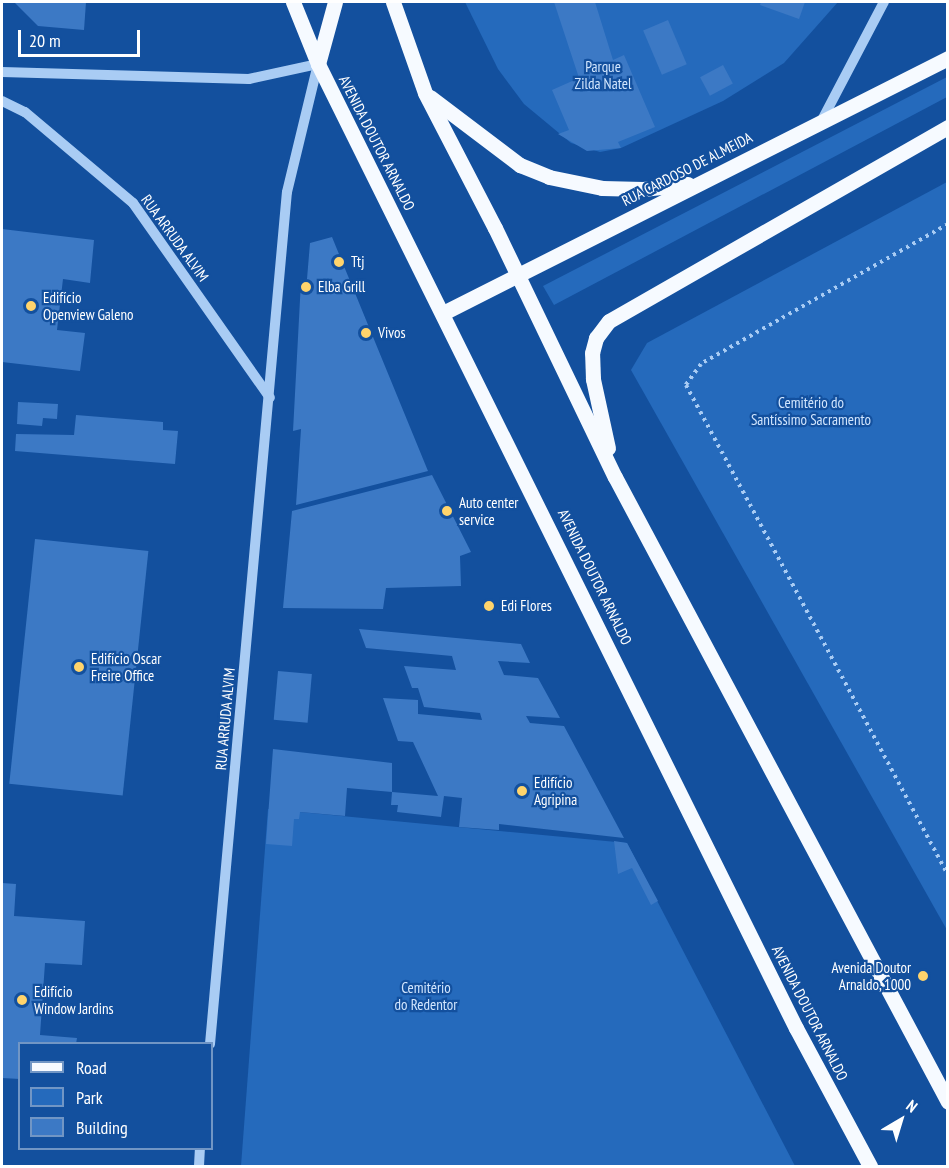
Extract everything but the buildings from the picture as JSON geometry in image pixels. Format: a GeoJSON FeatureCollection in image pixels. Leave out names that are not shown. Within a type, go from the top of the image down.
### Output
{"type":"FeatureCollection","features":[{"type":"Feature","properties":{"kind":"main road","name":"AVENIDA DOUTOR ARNALDO"},"geometry":{"type":"LineString","coordinates":[[293,2],[318,64],[796,1028],[870,1167]]}},
{"type":"Feature","properties":{"kind":"main road"},"geometry":{"type":"LineString","coordinates":[[318,64],[334,2]]}},
{"type":"Feature","properties":{"kind":"main road"},"geometry":{"type":"LineString","coordinates":[[393,2],[425,93],[519,275],[615,477],[948,1102]]}},
{"type":"Feature","properties":{"kind":"main road","name":"RUA CARDOSO DE ALMEIDA"},"geometry":{"type":"LineString","coordinates":[[443,314],[948,58]]}},
{"type":"Feature","properties":{"kind":"main road"},"geometry":{"type":"LineString","coordinates":[[425,93],[520,165],[549,177],[602,188],[643,189],[700,183]]}},
{"type":"Feature","properties":{"kind":"main road"},"geometry":{"type":"LineString","coordinates":[[615,477],[593,379],[591,354],[596,338],[609,321],[948,127]]}},
{"type":"Feature","properties":{"kind":"street"},"geometry":{"type":"LineString","coordinates":[[822,120],[884,2]]}},
{"type":"Feature","properties":{"kind":"street"},"geometry":{"type":"LineString","coordinates":[[2,72],[249,79],[318,64]]}},
{"type":"Feature","properties":{"kind":"street","name":"RUA ARRUDA ALVIM"},"geometry":{"type":"LineString","coordinates":[[210,1042],[287,192],[318,64]]}},
{"type":"Feature","properties":{"kind":"street","name":"RUA ARRUDA ALVIM"},"geometry":{"type":"LineString","coordinates":[[2,101],[26,112],[133,203],[270,398]]}},
{"type":"Feature","properties":{"kind":"street"},"geometry":{"type":"LineString","coordinates":[[199,1167],[200,1150]]}},
{"type":"Feature","properties":{"kind":"path"},"geometry":{"type":"LineString","coordinates":[[948,224],[701,364],[686,385],[948,875]]}},
{"type":"Feature","properties":{"kind":"green space","name":"Parque Zilda Natel"},"geometry":{"type":"Polygon","coordinates":[[[465,2],[838,2],[784,63],[723,101],[621,148],[600,152],[571,143],[524,104],[498,69],[465,2]]]}},
{"type":"Feature","properties":{"kind":"green space"},"geometry":{"type":"Polygon","coordinates":[[[947,77],[947,97],[554,305],[543,286],[947,77]]]}},
{"type":"Feature","properties":{"kind":"green space","name":"Cemitério do Santíssimo Sacramento"},"geometry":{"type":"Polygon","coordinates":[[[947,182],[947,930],[631,370],[647,343],[947,182]]]}},
{"type":"Feature","properties":{"kind":"green space","name":"Cemitério do Redentor"},"geometry":{"type":"Polygon","coordinates":[[[268,809],[627,843],[795,1166],[241,1166],[268,809]]]}},
{"type":"Feature","properties":{"kind":"place","name":"Ttj"},"geometry":{"type":"Point","coordinates":[339,262]}},
{"type":"Feature","properties":{"kind":"place","name":"Elba Grill"},"geometry":{"type":"Point","coordinates":[306,287]}},
{"type":"Feature","properties":{"kind":"place","name":"Edifício Openview Galeno"},"geometry":{"type":"Point","coordinates":[31,306]}},
{"type":"Feature","properties":{"kind":"place","name":"Vivos"},"geometry":{"type":"Point","coordinates":[366,333]}},
{"type":"Feature","properties":{"kind":"place","name":"Auto center service"},"geometry":{"type":"Point","coordinates":[447,511]}},
{"type":"Feature","properties":{"kind":"place","name":"Edi Flores"},"geometry":{"type":"Point","coordinates":[489,606]}},
{"type":"Feature","properties":{"kind":"place","name":"Edifício Oscar Freire Office"},"geometry":{"type":"Point","coordinates":[79,667]}},
{"type":"Feature","properties":{"kind":"place","name":"Edifício Agripina"},"geometry":{"type":"Point","coordinates":[522,791]}},
{"type":"Feature","properties":{"kind":"place","name":"Avenida Doutor Arnaldo, 1000"},"geometry":{"type":"Point","coordinates":[923,976]}},
{"type":"Feature","properties":{"kind":"place","name":"Edifício Window Jardins"},"geometry":{"type":"Point","coordinates":[22,1000]}}]}
